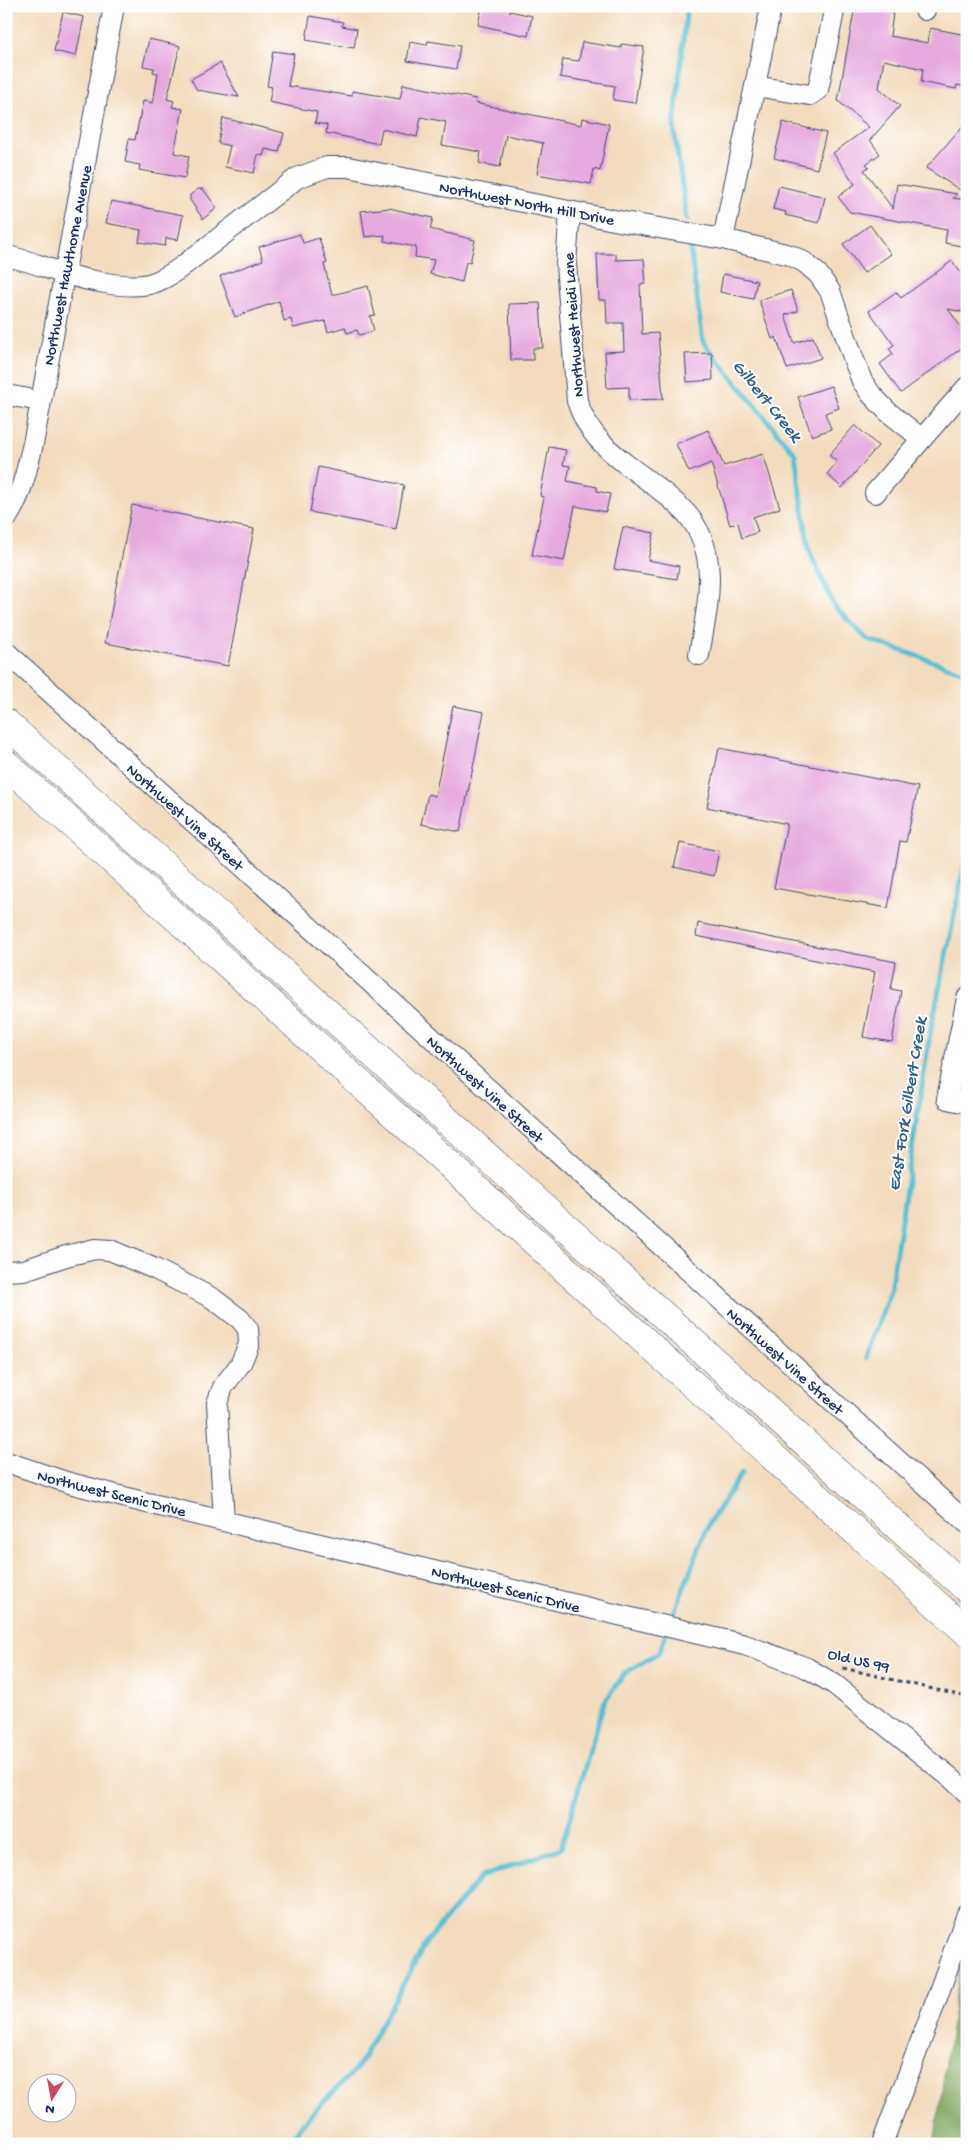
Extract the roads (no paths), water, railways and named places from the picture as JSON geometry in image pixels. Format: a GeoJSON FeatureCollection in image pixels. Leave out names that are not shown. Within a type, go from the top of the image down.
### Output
{"type":"FeatureCollection","features":[{"type":"Feature","properties":{"kind":"highway"},"geometry":{"type":"LineString","coordinates":[[6,723],[967,1589]]}},
{"type":"Feature","properties":{"kind":"highway"},"geometry":{"type":"LineString","coordinates":[[6,764],[967,1632]]}},
{"type":"Feature","properties":{"kind":"street","name":"Northwest Hawthorne Avenue"},"geometry":{"type":"LineString","coordinates":[[6,519],[12,512],[25,476],[41,401],[114,6]]}},
{"type":"Feature","properties":{"kind":"street"},"geometry":{"type":"LineString","coordinates":[[723,239],[771,6]]}},
{"type":"Feature","properties":{"kind":"street"},"geometry":{"type":"LineString","coordinates":[[754,86],[810,95],[818,90],[835,6]]}},
{"type":"Feature","properties":{"kind":"street","name":"Northwest North Hill Drive"},"geometry":{"type":"LineString","coordinates":[[6,256],[18,258],[65,274],[131,286],[149,284],[166,278],[297,178],[327,167],[348,166],[570,211],[723,239],[790,255],[804,262],[818,274],[830,291],[862,381],[887,411],[922,439]]}},
{"type":"Feature","properties":{"kind":"street","name":"Northwest Heidi Lane"},"geometry":{"type":"LineString","coordinates":[[570,211],[566,264],[577,401],[583,419],[594,435],[611,452],[672,499],[688,515],[699,533],[706,550],[710,570],[709,597],[699,655]]}},
{"type":"Feature","properties":{"kind":"street"},"geometry":{"type":"LineString","coordinates":[[875,492],[967,387]]}},
{"type":"Feature","properties":{"kind":"street"},"geometry":{"type":"LineString","coordinates":[[6,395],[41,401]]}},
{"type":"Feature","properties":{"kind":"street","name":"Northwest Vine Street"},"geometry":{"type":"LineString","coordinates":[[6,652],[967,1523]]}},
{"type":"Feature","properties":{"kind":"street"},"geometry":{"type":"LineString","coordinates":[[967,998],[946,1099],[967,1103]]}},
{"type":"Feature","properties":{"kind":"street"},"geometry":{"type":"LineString","coordinates":[[6,1271],[24,1270],[66,1256],[95,1249],[110,1250],[155,1269],[212,1298],[240,1319],[248,1329],[249,1344],[242,1363],[223,1387],[217,1403],[224,1521]]}},
{"type":"Feature","properties":{"kind":"street","name":"Northwest Scenic Drive"},"geometry":{"type":"LineString","coordinates":[[6,1462],[66,1482],[745,1645],[807,1668],[834,1684],[967,1793]]}},
{"type":"Feature","properties":{"kind":"street"},"geometry":{"type":"LineString","coordinates":[[882,2144],[967,1914]]}},
{"type":"Feature","properties":{"kind":"waterway","name":"Gilbert Creek"},"geometry":{"type":"LineString","coordinates":[[687,6],[674,127],[687,220]]}},
{"type":"Feature","properties":{"kind":"waterway","name":"Gilbert Creek"},"geometry":{"type":"LineString","coordinates":[[690,247],[703,342],[795,454],[809,550],[834,606],[867,639],[967,673]]}},
{"type":"Feature","properties":{"kind":"waterway","name":"East Fork Gilbert Creek"},"geometry":{"type":"LineString","coordinates":[[866,1358],[890,1291],[930,1034],[967,853]]}},
{"type":"Feature","properties":{"kind":"waterway","name":"East Fork Gilbert Creek"},"geometry":{"type":"LineString","coordinates":[[670,1623],[709,1523],[742,1473]]}},
{"type":"Feature","properties":{"kind":"waterway","name":"East Fork Gilbert Creek"},"geometry":{"type":"LineString","coordinates":[[289,2144],[302,2124],[357,2068],[427,1941],[481,1877],[561,1848],[604,1703],[625,1673],[659,1653],[667,1631]]}}]}
